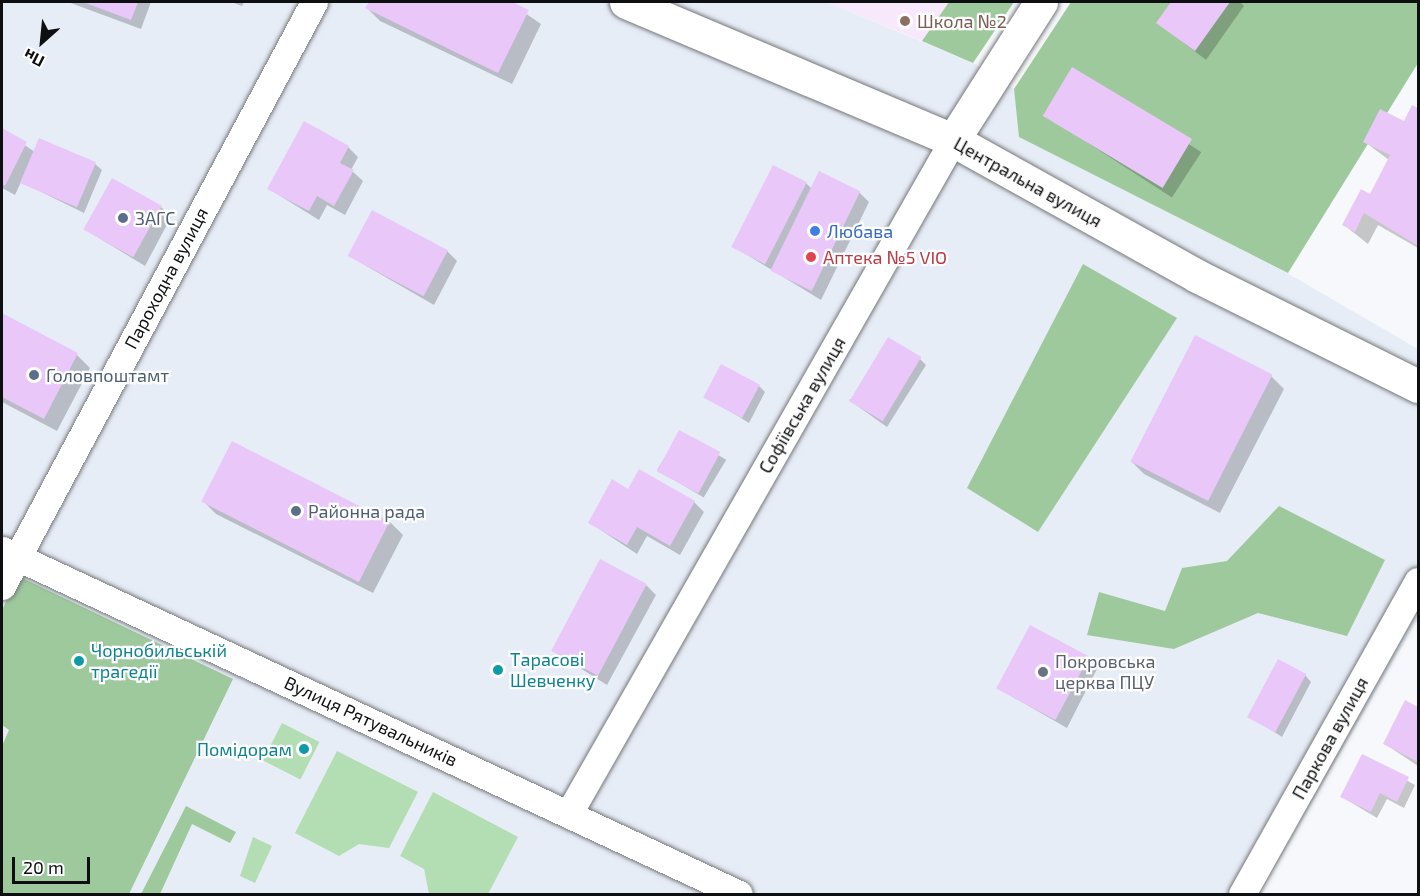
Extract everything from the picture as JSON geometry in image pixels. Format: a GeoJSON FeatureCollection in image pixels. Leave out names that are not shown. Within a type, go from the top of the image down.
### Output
{"type":"FeatureCollection","features":[{"type":"Feature","properties":{"kind":"street","name":"Пароходна вулиця"},"geometry":{"type":"LineString","coordinates":[[2,586],[9,553],[314,2]]}},
{"type":"Feature","properties":{"kind":"street","name":"Центральна вулиця"},"geometry":{"type":"LineString","coordinates":[[626,2],[953,140],[1197,276],[1419,386]]}},
{"type":"Feature","properties":{"kind":"street","name":"Софіївська вулиця"},"geometry":{"type":"LineString","coordinates":[[569,813],[953,140],[1041,2]]}},
{"type":"Feature","properties":{"kind":"street","name":"Вулиця Рятувальників"},"geometry":{"type":"LineString","coordinates":[[9,553],[739,894]]}},
{"type":"Feature","properties":{"kind":"street","name":"Паркова вулиця"},"geometry":{"type":"LineString","coordinates":[[1242,894],[1419,581]]}},
{"type":"Feature","properties":{"kind":"shaded area"},"geometry":{"type":"Polygon","coordinates":[[[2,2],[827,2],[973,63],[1014,89],[1020,137],[1287,273],[1418,349],[1418,619],[1259,894],[2,894],[2,2]]]}},
{"type":"Feature","properties":{"kind":"shaded area","name":"Школа №2"},"geometry":{"type":"Polygon","coordinates":[[[827,2],[949,2],[922,41],[827,2]]]}},
{"type":"Feature","properties":{"kind":"green space"},"geometry":{"type":"Polygon","coordinates":[[[949,2],[1014,2],[973,63],[922,41],[949,2]]]}},
{"type":"Feature","properties":{"kind":"green space"},"geometry":{"type":"Polygon","coordinates":[[[1071,2],[1418,2],[1418,63],[1288,273],[1019,137],[1014,89],[1071,2]]]}},
{"type":"Feature","properties":{"kind":"green space"},"geometry":{"type":"Polygon","coordinates":[[[1083,264],[1177,318],[1038,532],[967,488],[1083,264]]]}},
{"type":"Feature","properties":{"kind":"green space"},"geometry":{"type":"Polygon","coordinates":[[[1279,506],[1385,560],[1347,636],[1258,613],[1174,649],[1087,635],[1099,592],[1165,611],[1182,568],[1227,561],[1279,506]]]}},
{"type":"Feature","properties":{"kind":"green space"},"geometry":{"type":"Polygon","coordinates":[[[18,576],[233,679],[129,894],[2,894],[2,746],[9,730],[2,725],[2,610],[18,576]]]}},
{"type":"Feature","properties":{"kind":"green space"},"geometry":{"type":"Polygon","coordinates":[[[282,723],[319,742],[300,779],[263,760],[282,723]]]}},
{"type":"Feature","properties":{"kind":"green space"},"geometry":{"type":"Polygon","coordinates":[[[337,751],[418,792],[389,848],[359,844],[339,856],[295,833],[337,751]]]}},
{"type":"Feature","properties":{"kind":"green space"},"geometry":{"type":"Polygon","coordinates":[[[433,792],[518,837],[488,894],[429,894],[424,869],[400,856],[433,792]]]}},
{"type":"Feature","properties":{"kind":"green space"},"geometry":{"type":"Polygon","coordinates":[[[186,806],[236,832],[230,843],[192,824],[160,894],[141,894],[186,806]]]}},
{"type":"Feature","properties":{"kind":"green space"},"geometry":{"type":"Polygon","coordinates":[[[253,837],[272,846],[255,883],[240,876],[253,837]]]}},
{"type":"Feature","properties":{"kind":"building"},"geometry":{"type":"Polygon","coordinates":[[[83,2],[138,2],[131,20],[83,2]]]}},
{"type":"Feature","properties":{"kind":"building"},"geometry":{"type":"Polygon","coordinates":[[[369,2],[512,2],[529,10],[498,73],[365,8],[369,2]]]}},
{"type":"Feature","properties":{"kind":"building"},"geometry":{"type":"Polygon","coordinates":[[[1171,2],[1230,2],[1195,51],[1156,23],[1171,2]]]}},
{"type":"Feature","properties":{"kind":"building"},"geometry":{"type":"Polygon","coordinates":[[[1072,67],[1192,139],[1163,188],[1043,116],[1072,67]]]}},
{"type":"Feature","properties":{"kind":"building"},"geometry":{"type":"Polygon","coordinates":[[[1412,105],[1418,108],[1418,246],[1364,213],[1355,232],[1342,225],[1361,189],[1370,194],[1390,155],[1363,142],[1380,109],[1404,121],[1412,105]]]}},
{"type":"Feature","properties":{"kind":"building"},"geometry":{"type":"Polygon","coordinates":[[[304,121],[349,146],[340,163],[354,170],[334,206],[317,196],[309,211],[267,189],[304,121]]]}},
{"type":"Feature","properties":{"kind":"building"},"geometry":{"type":"Polygon","coordinates":[[[2,128],[27,142],[5,186],[2,184],[2,128]]]}},
{"type":"Feature","properties":{"kind":"building"},"geometry":{"type":"Polygon","coordinates":[[[39,138],[96,162],[77,207],[20,183],[39,138]]]}},
{"type":"Feature","properties":{"kind":"building"},"geometry":{"type":"Polygon","coordinates":[[[773,165],[807,182],[765,264],[731,247],[773,165]]]}},
{"type":"Feature","properties":{"kind":"building","name":"Любава"},"geometry":{"type":"Polygon","coordinates":[[[819,171],[860,191],[812,291],[770,271],[819,171]]]}},
{"type":"Feature","properties":{"kind":"building","name":"ЗАГС"},"geometry":{"type":"Polygon","coordinates":[[[112,178],[162,206],[133,257],[83,230],[112,178]]]}},
{"type":"Feature","properties":{"kind":"building"},"geometry":{"type":"Polygon","coordinates":[[[372,210],[448,250],[424,296],[348,256],[372,210]]]}},
{"type":"Feature","properties":{"kind":"building","name":"Головпоштамт"},"geometry":{"type":"Polygon","coordinates":[[[2,313],[78,353],[44,419],[2,397],[2,313]]]}},
{"type":"Feature","properties":{"kind":"building"},"geometry":{"type":"Polygon","coordinates":[[[1195,335],[1273,374],[1208,501],[1131,462],[1195,335]]]}},
{"type":"Feature","properties":{"kind":"building"},"geometry":{"type":"Polygon","coordinates":[[[888,337],[921,357],[883,421],[849,401],[888,337]]]}},
{"type":"Feature","properties":{"kind":"building"},"geometry":{"type":"Polygon","coordinates":[[[721,364],[760,385],[742,418],[703,398],[721,364]]]}},
{"type":"Feature","properties":{"kind":"building"},"geometry":{"type":"Polygon","coordinates":[[[679,430],[720,452],[698,494],[657,471],[679,430]]]}},
{"type":"Feature","properties":{"kind":"building","name":"Районна рада"},"geometry":{"type":"Polygon","coordinates":[[[232,441],[390,521],[359,582],[201,502],[232,441]]]}},
{"type":"Feature","properties":{"kind":"building"},"geometry":{"type":"Polygon","coordinates":[[[639,469],[695,501],[670,546],[637,527],[627,545],[588,523],[612,479],[628,489],[639,469]]]}},
{"type":"Feature","properties":{"kind":"building"},"geometry":{"type":"Polygon","coordinates":[[[600,559],[647,584],[598,676],[551,651],[600,559]]]}},
{"type":"Feature","properties":{"kind":"building","name":"Покровська церква ПЦУ"},"geometry":{"type":"Polygon","coordinates":[[[1030,625],[1089,656],[1055,720],[996,689],[1030,625]]]}},
{"type":"Feature","properties":{"kind":"building"},"geometry":{"type":"Polygon","coordinates":[[[1278,659],[1306,674],[1275,732],[1247,717],[1278,659]]]}},
{"type":"Feature","properties":{"kind":"building"},"geometry":{"type":"Polygon","coordinates":[[[1405,700],[1418,707],[1418,762],[1383,744],[1405,700]]]}},
{"type":"Feature","properties":{"kind":"building"},"geometry":{"type":"Polygon","coordinates":[[[1362,754],[1409,777],[1397,802],[1380,793],[1371,812],[1340,797],[1362,754]]]}},
{"type":"Feature","properties":{"kind":"place","name":"Школа №2"},"geometry":{"type":"Point","coordinates":[905,21]}},
{"type":"Feature","properties":{"kind":"place","name":"ЗАГС"},"geometry":{"type":"Point","coordinates":[123,218]}},
{"type":"Feature","properties":{"kind":"place","name":"Любава"},"geometry":{"type":"Point","coordinates":[815,231]}},
{"type":"Feature","properties":{"kind":"place","name":"Аптека №5 VIO"},"geometry":{"type":"Point","coordinates":[811,257]}},
{"type":"Feature","properties":{"kind":"place","name":"Головпоштамт"},"geometry":{"type":"Point","coordinates":[34,375]}},
{"type":"Feature","properties":{"kind":"place","name":"Районна рада"},"geometry":{"type":"Point","coordinates":[296,511]}},
{"type":"Feature","properties":{"kind":"place","name":"Чорнобильській трагедії"},"geometry":{"type":"Point","coordinates":[79,661]}},
{"type":"Feature","properties":{"kind":"place","name":"Тарасові Шевченку"},"geometry":{"type":"Point","coordinates":[498,670]}},
{"type":"Feature","properties":{"kind":"place","name":"Покровська церква ПЦУ"},"geometry":{"type":"Point","coordinates":[1043,672]}},
{"type":"Feature","properties":{"kind":"place","name":"Помідорам"},"geometry":{"type":"Point","coordinates":[304,749]}}]}
